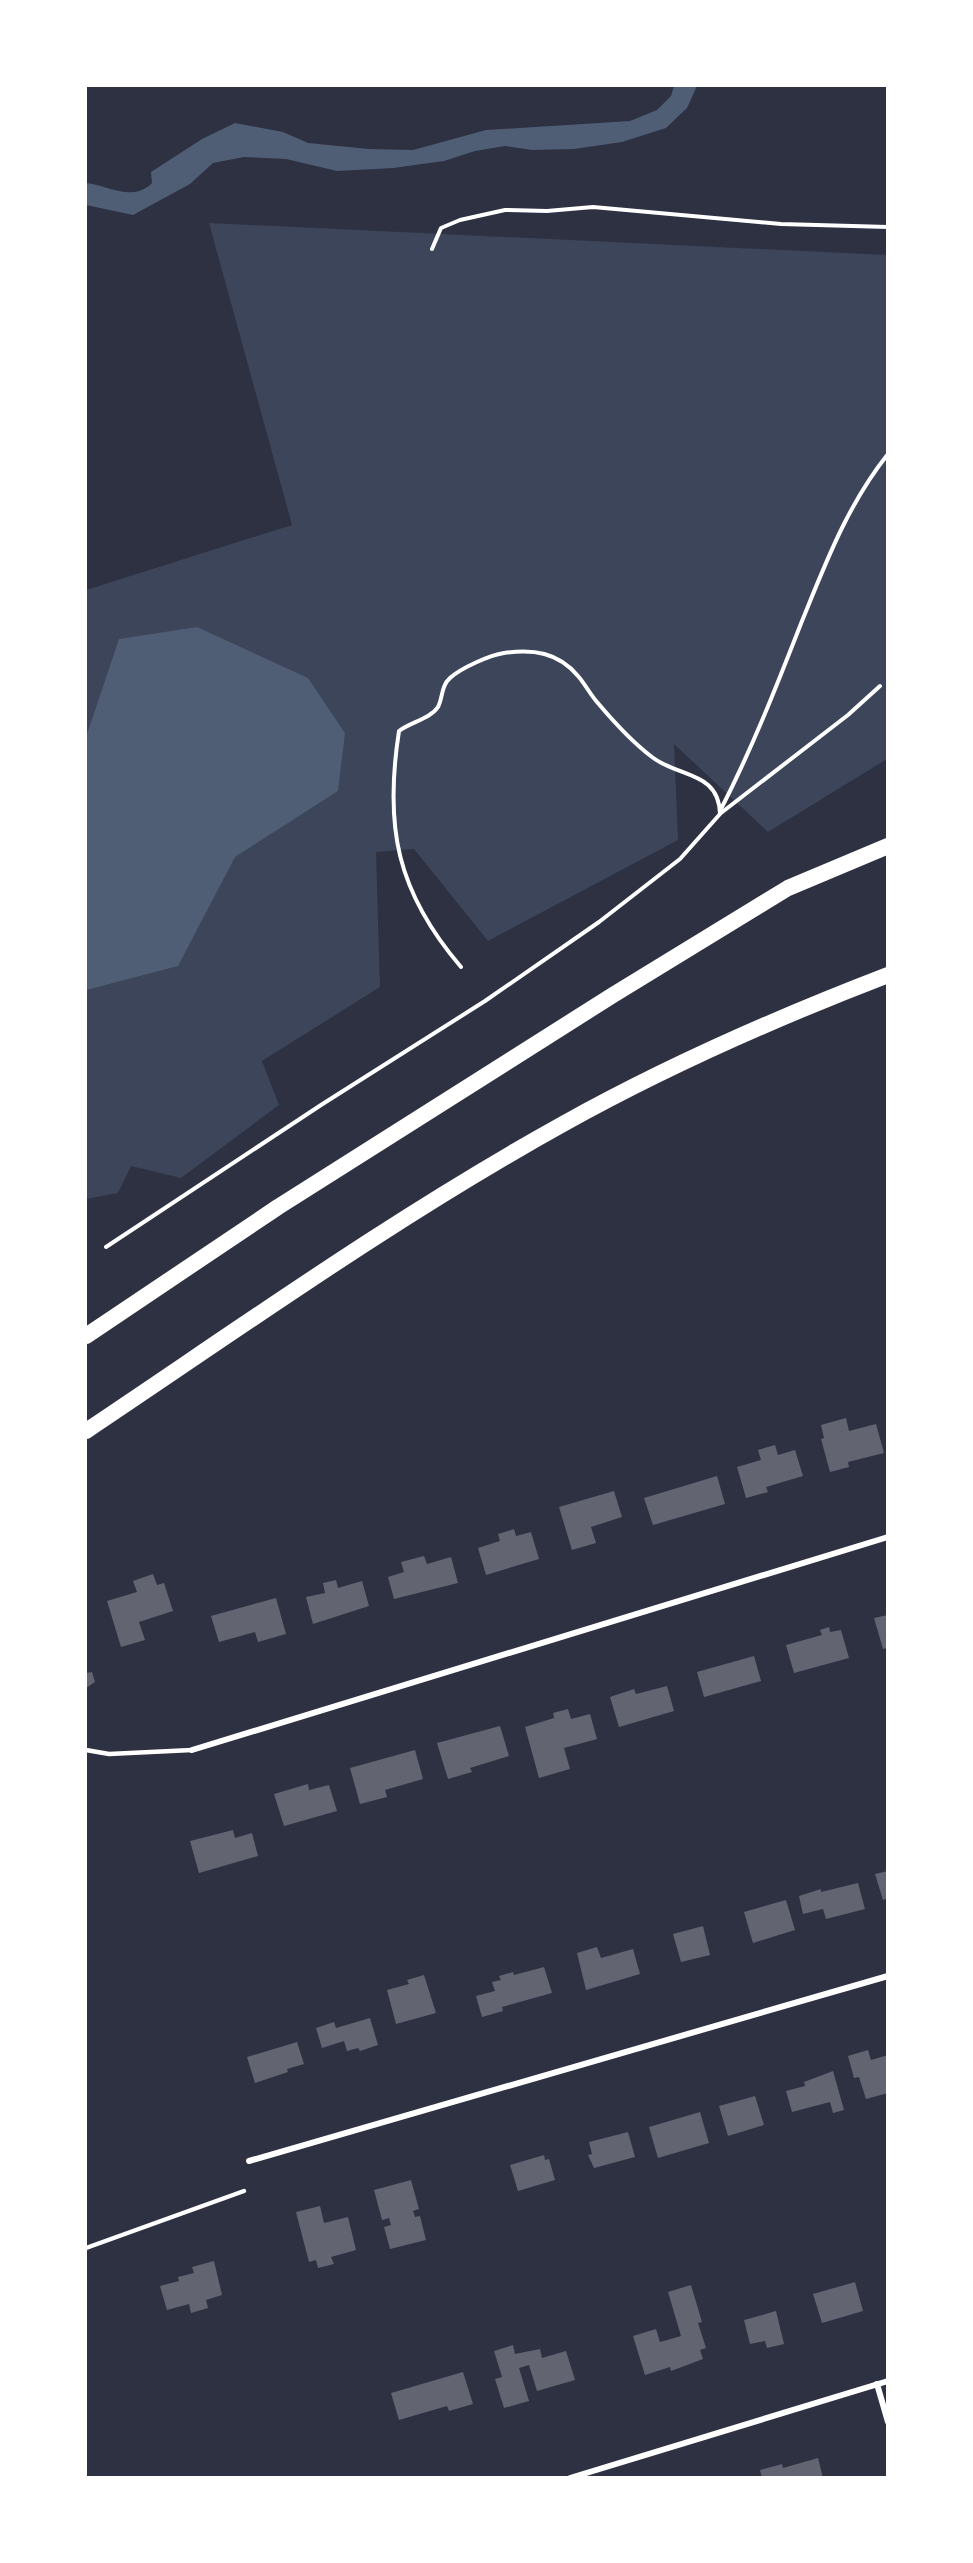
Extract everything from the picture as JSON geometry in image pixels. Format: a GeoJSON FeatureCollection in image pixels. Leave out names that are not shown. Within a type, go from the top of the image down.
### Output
{"type":"FeatureCollection","features":[{"type":"Feature","properties":{"kind":"highway"},"geometry":{"type":"LineString","coordinates":[[86,1336],[278,1207],[613,995],[788,888],[888,846]]}},
{"type":"Feature","properties":{"kind":"highway"},"geometry":{"type":"LineString","coordinates":[[86,1431],[397,1223],[562,1124],[649,1078],[730,1040],[888,975]]}},
{"type":"Feature","properties":{"kind":"street"},"geometry":{"type":"LineString","coordinates":[[192,1750],[888,1537]]}},
{"type":"Feature","properties":{"kind":"street"},"geometry":{"type":"LineString","coordinates":[[249,2161],[888,1976]]}},
{"type":"Feature","properties":{"kind":"street"},"geometry":{"type":"LineString","coordinates":[[570,2478],[888,2381]]}},
{"type":"Feature","properties":{"kind":"street"},"geometry":{"type":"LineString","coordinates":[[877,2384],[888,2422]]}},
{"type":"Feature","properties":{"kind":"lane"},"geometry":{"type":"LineString","coordinates":[[86,1750],[109,1754],[192,1750]]}},
{"type":"Feature","properties":{"kind":"lane"},"geometry":{"type":"LineString","coordinates":[[86,2248],[244,2191]]}},
{"type":"Feature","properties":{"kind":"path"},"geometry":{"type":"LineString","coordinates":[[432,249],[441,228],[460,220],[505,210],[547,211],[593,207],[781,224],[888,227]]}},
{"type":"Feature","properties":{"kind":"path"},"geometry":{"type":"LineString","coordinates":[[720,812],[743,767],[836,537],[871,475],[888,454]]}},
{"type":"Feature","properties":{"kind":"path"},"geometry":{"type":"LineString","coordinates":[[461,967],[443,946],[406,880],[399,859],[393,788],[399,731],[430,715],[438,706],[442,690],[450,678],[496,654],[540,652],[559,658],[578,675],[596,701],[651,756],[662,764],[713,787],[720,802],[720,812]]}},
{"type":"Feature","properties":{"kind":"path"},"geometry":{"type":"LineString","coordinates":[[106,1247],[321,1105],[485,1001],[599,922],[680,859],[720,812],[848,715],[880,686]]}},
{"type":"Feature","properties":{"kind":"shaded area"},"geometry":{"type":"Polygon","coordinates":[[[674,86],[697,86],[687,108],[666,128],[622,142],[574,149],[532,150],[505,146],[475,151],[444,161],[393,168],[337,171],[286,159],[244,157],[213,163],[190,184],[133,215],[86,205],[86,183],[128,192],[144,189],[152,183],[151,172],[202,139],[235,123],[283,132],[308,143],[369,149],[413,150],[486,130],[630,121],[657,110],[671,96],[674,86]]]}},
{"type":"Feature","properties":{"kind":"shaded area"},"geometry":{"type":"Polygon","coordinates":[[[209,223],[887,255],[887,759],[768,832],[674,744],[678,840],[488,941],[414,849],[376,852],[380,987],[262,1061],[279,1105],[181,1178],[131,1166],[118,1193],[86,1199],[86,590],[292,525],[209,223]]]}},
{"type":"Feature","properties":{"kind":"shaded area"},"geometry":{"type":"Polygon","coordinates":[[[197,627],[308,678],[345,733],[338,791],[235,857],[178,966],[86,990],[86,737],[119,639],[197,627]]]}},
{"type":"Feature","properties":{"kind":"building"},"geometry":{"type":"Polygon","coordinates":[[[846,1418],[849,1431],[876,1424],[884,1453],[848,1462],[849,1467],[830,1472],[821,1439],[824,1438],[821,1425],[846,1418]]]}},
{"type":"Feature","properties":{"kind":"building"},"geometry":{"type":"Polygon","coordinates":[[[775,1445],[778,1455],[795,1450],[803,1476],[766,1487],[768,1492],[746,1498],[737,1467],[761,1460],[758,1450],[775,1445]]]}},
{"type":"Feature","properties":{"kind":"building"},"geometry":{"type":"Polygon","coordinates":[[[717,1476],[725,1504],[653,1525],[644,1498],[717,1476]]]}},
{"type":"Feature","properties":{"kind":"building"},"geometry":{"type":"Polygon","coordinates":[[[614,1491],[622,1517],[591,1527],[596,1543],[572,1550],[559,1507],[614,1491]]]}},
{"type":"Feature","properties":{"kind":"building"},"geometry":{"type":"Polygon","coordinates":[[[514,1529],[516,1536],[531,1532],[539,1559],[486,1575],[478,1548],[500,1541],[498,1534],[514,1529]]]}},
{"type":"Feature","properties":{"kind":"building"},"geometry":{"type":"Polygon","coordinates":[[[424,1556],[427,1564],[451,1557],[458,1583],[394,1599],[388,1577],[404,1572],[401,1562],[424,1556]]]}},
{"type":"Feature","properties":{"kind":"building"},"geometry":{"type":"Polygon","coordinates":[[[153,1574],[157,1585],[164,1583],[173,1611],[139,1622],[145,1640],[121,1647],[107,1601],[137,1592],[133,1581],[153,1574]]]}},
{"type":"Feature","properties":{"kind":"building"},"geometry":{"type":"Polygon","coordinates":[[[336,1580],[338,1588],[362,1581],[369,1606],[313,1624],[306,1597],[325,1593],[323,1583],[336,1580]]]}},
{"type":"Feature","properties":{"kind":"building"},"geometry":{"type":"Polygon","coordinates":[[[276,1598],[286,1634],[258,1642],[255,1632],[219,1642],[211,1616],[276,1598]]]}},
{"type":"Feature","properties":{"kind":"building"},"geometry":{"type":"Polygon","coordinates":[[[888,1615],[888,1648],[883,1649],[874,1618],[888,1615]]]}},
{"type":"Feature","properties":{"kind":"building"},"geometry":{"type":"Polygon","coordinates":[[[829,1627],[830,1632],[841,1630],[849,1658],[794,1673],[786,1645],[822,1635],[820,1630],[829,1627]]]}},
{"type":"Feature","properties":{"kind":"building"},"geometry":{"type":"Polygon","coordinates":[[[754,1656],[761,1681],[704,1697],[697,1672],[754,1656]]]}},
{"type":"Feature","properties":{"kind":"building"},"geometry":{"type":"Polygon","coordinates":[[[92,1672],[95,1682],[86,1688],[86,1673],[92,1672]]]}},
{"type":"Feature","properties":{"kind":"building"},"geometry":{"type":"Polygon","coordinates":[[[667,1686],[674,1711],[619,1727],[610,1697],[634,1689],[636,1694],[667,1686]]]}},
{"type":"Feature","properties":{"kind":"building"},"geometry":{"type":"Polygon","coordinates":[[[568,1709],[571,1719],[590,1714],[597,1739],[564,1748],[570,1769],[539,1778],[525,1727],[554,1718],[553,1713],[568,1709]]]}},
{"type":"Feature","properties":{"kind":"building"},"geometry":{"type":"Polygon","coordinates":[[[500,1726],[509,1756],[470,1768],[472,1772],[448,1779],[437,1743],[500,1726]]]}},
{"type":"Feature","properties":{"kind":"building"},"geometry":{"type":"Polygon","coordinates":[[[415,1750],[423,1779],[385,1790],[387,1797],[360,1804],[350,1768],[415,1750]]]}},
{"type":"Feature","properties":{"kind":"building"},"geometry":{"type":"Polygon","coordinates":[[[308,1784],[309,1790],[329,1785],[337,1811],[284,1826],[274,1794],[308,1784]]]}},
{"type":"Feature","properties":{"kind":"building"},"geometry":{"type":"Polygon","coordinates":[[[233,1830],[235,1838],[252,1833],[258,1856],[199,1873],[190,1841],[233,1830]]]}},
{"type":"Feature","properties":{"kind":"building"},"geometry":{"type":"Polygon","coordinates":[[[888,1871],[888,1898],[883,1900],[875,1874],[888,1871]]]}},
{"type":"Feature","properties":{"kind":"building"},"geometry":{"type":"Polygon","coordinates":[[[858,1883],[865,1909],[826,1919],[823,1909],[803,1914],[799,1896],[821,1889],[821,1892],[858,1883]]]}},
{"type":"Feature","properties":{"kind":"building"},"geometry":{"type":"Polygon","coordinates":[[[786,1900],[795,1930],[753,1943],[744,1912],[786,1900]]]}},
{"type":"Feature","properties":{"kind":"building"},"geometry":{"type":"Polygon","coordinates":[[[703,1926],[710,1955],[681,1962],[673,1934],[703,1926]]]}},
{"type":"Feature","properties":{"kind":"building"},"geometry":{"type":"Polygon","coordinates":[[[597,1947],[601,1958],[633,1949],[640,1974],[586,1990],[577,1953],[597,1947]]]}},
{"type":"Feature","properties":{"kind":"building"},"geometry":{"type":"Polygon","coordinates":[[[544,1967],[552,1993],[502,2007],[503,2011],[482,2017],[476,1996],[495,1991],[492,1982],[501,1980],[499,1976],[513,1972],[514,1975],[544,1967]]]}},
{"type":"Feature","properties":{"kind":"building"},"geometry":{"type":"Polygon","coordinates":[[[424,1975],[436,2013],[396,2024],[387,1990],[409,1984],[407,1980],[424,1975]]]}},
{"type":"Feature","properties":{"kind":"building"},"geometry":{"type":"Polygon","coordinates":[[[370,2018],[378,2045],[360,2051],[358,2048],[347,2051],[344,2041],[322,2048],[316,2028],[334,2022],[336,2028],[370,2018]]]}},
{"type":"Feature","properties":{"kind":"building"},"geometry":{"type":"Polygon","coordinates":[[[297,2042],[304,2064],[255,2083],[247,2057],[297,2042]]]}},
{"type":"Feature","properties":{"kind":"building"},"geometry":{"type":"Polygon","coordinates":[[[868,2050],[871,2060],[888,2055],[888,2093],[866,2099],[859,2077],[854,2078],[848,2056],[868,2050]]]}},
{"type":"Feature","properties":{"kind":"building"},"geometry":{"type":"Polygon","coordinates":[[[833,2071],[844,2110],[833,2113],[830,2102],[792,2112],[786,2091],[805,2086],[804,2082],[833,2071]]]}},
{"type":"Feature","properties":{"kind":"building"},"geometry":{"type":"Polygon","coordinates":[[[755,2096],[764,2125],[728,2136],[719,2106],[755,2096]]]}},
{"type":"Feature","properties":{"kind":"building"},"geometry":{"type":"Polygon","coordinates":[[[700,2112],[709,2143],[658,2158],[649,2127],[700,2112]]]}},
{"type":"Feature","properties":{"kind":"building"},"geometry":{"type":"Polygon","coordinates":[[[628,2132],[635,2157],[594,2168],[588,2155],[592,2154],[589,2142],[628,2132]]]}},
{"type":"Feature","properties":{"kind":"building"},"geometry":{"type":"Polygon","coordinates":[[[544,2155],[545,2160],[549,2159],[555,2180],[518,2191],[510,2165],[544,2155]]]}},
{"type":"Feature","properties":{"kind":"building"},"geometry":{"type":"Polygon","coordinates":[[[411,2180],[419,2209],[413,2211],[415,2217],[420,2216],[426,2240],[390,2249],[384,2227],[391,2225],[389,2218],[382,2220],[374,2190],[411,2180]]]}},
{"type":"Feature","properties":{"kind":"building"},"geometry":{"type":"Polygon","coordinates":[[[320,2206],[324,2223],[348,2217],[356,2250],[331,2257],[334,2264],[318,2268],[316,2260],[309,2262],[296,2212],[320,2206]]]}},
{"type":"Feature","properties":{"kind":"building"},"geometry":{"type":"Polygon","coordinates":[[[214,2261],[222,2295],[206,2300],[208,2308],[191,2313],[189,2304],[167,2310],[160,2286],[179,2281],[178,2277],[194,2273],[192,2267],[214,2261]]]}},
{"type":"Feature","properties":{"kind":"building"},"geometry":{"type":"Polygon","coordinates":[[[855,2282],[863,2311],[822,2323],[813,2294],[855,2282]]]}},
{"type":"Feature","properties":{"kind":"building"},"geometry":{"type":"Polygon","coordinates":[[[691,2285],[702,2322],[698,2323],[706,2348],[700,2350],[703,2359],[671,2371],[670,2367],[645,2375],[633,2336],[656,2329],[660,2342],[681,2336],[668,2292],[691,2285]]]}},
{"type":"Feature","properties":{"kind":"building"},"geometry":{"type":"Polygon","coordinates":[[[776,2311],[784,2344],[767,2348],[765,2341],[750,2344],[744,2320],[776,2311]]]}},
{"type":"Feature","properties":{"kind":"building"},"geometry":{"type":"Polygon","coordinates":[[[513,2345],[515,2354],[540,2349],[542,2358],[566,2351],[575,2380],[537,2391],[529,2365],[519,2368],[529,2401],[504,2408],[495,2379],[502,2377],[494,2351],[513,2345]]]}},
{"type":"Feature","properties":{"kind":"building"},"geometry":{"type":"Polygon","coordinates":[[[463,2372],[473,2404],[449,2411],[447,2406],[399,2420],[391,2393],[463,2372]]]}},
{"type":"Feature","properties":{"kind":"building"},"geometry":{"type":"Polygon","coordinates":[[[818,2458],[823,2478],[762,2478],[760,2470],[782,2464],[783,2468],[818,2458]]]}}]}
